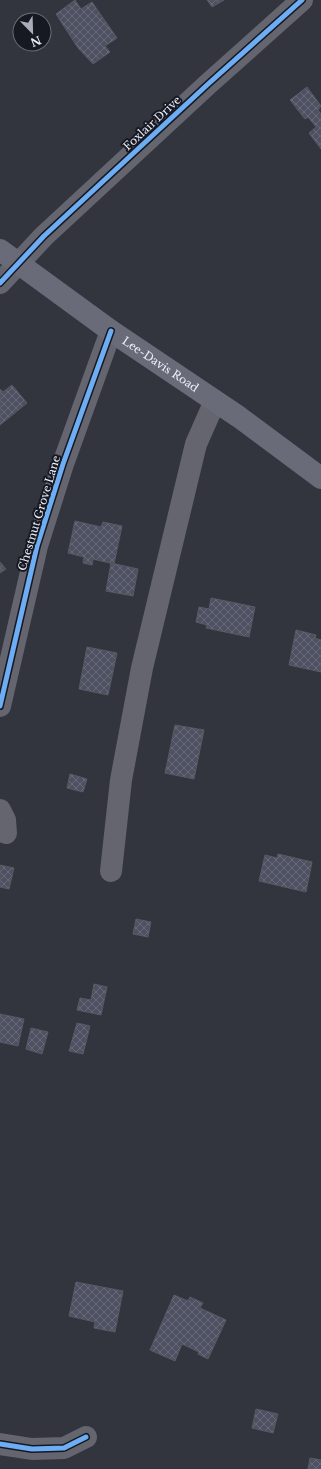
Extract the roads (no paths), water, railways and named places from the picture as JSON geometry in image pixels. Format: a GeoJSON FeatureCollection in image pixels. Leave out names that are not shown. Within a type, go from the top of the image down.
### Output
{"type":"FeatureCollection","features":[{"type":"Feature","properties":{"kind":"main road","name":"Lee-Davis Road"},"geometry":{"type":"LineString","coordinates":[[0,250],[111,331],[215,402],[321,478]]}},
{"type":"Feature","properties":{"kind":"street","name":"Foxlair Drive"},"geometry":{"type":"LineString","coordinates":[[0,282],[18,263],[201,90],[302,0]]}},
{"type":"Feature","properties":{"kind":"street","name":"Chestnut Grove Lane"},"geometry":{"type":"LineString","coordinates":[[0,706],[37,546],[63,464],[111,331]]}},
{"type":"Feature","properties":{"kind":"street"},"geometry":{"type":"LineString","coordinates":[[111,871],[121,780],[142,668],[196,444],[215,402]]}},
{"type":"Feature","properties":{"kind":"street"},"geometry":{"type":"LineString","coordinates":[[0,810],[5,820],[6,833]]}},
{"type":"Feature","properties":{"kind":"street"},"geometry":{"type":"LineString","coordinates":[[0,1444],[32,1449],[64,1448],[86,1437]]}}]}
